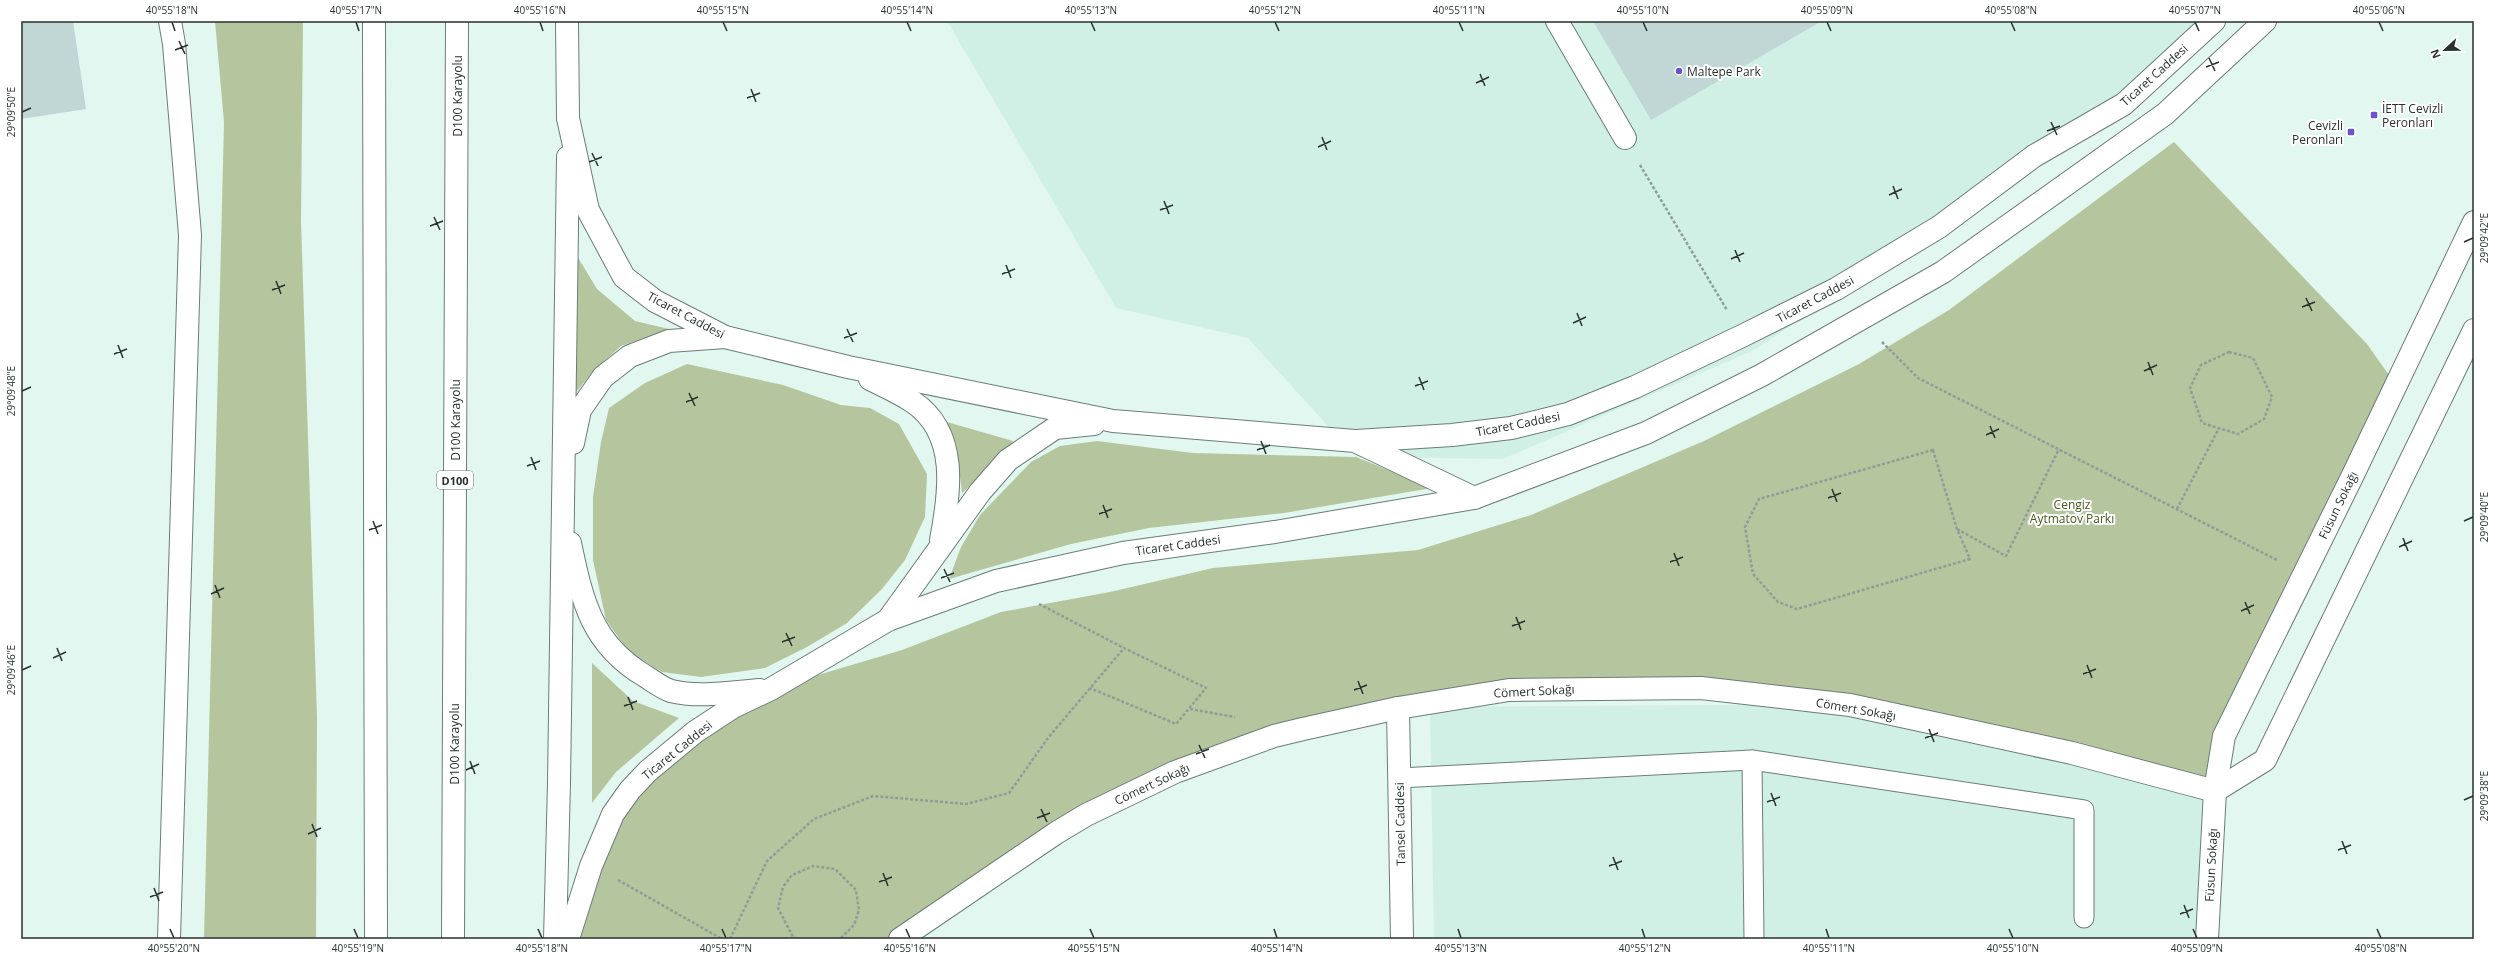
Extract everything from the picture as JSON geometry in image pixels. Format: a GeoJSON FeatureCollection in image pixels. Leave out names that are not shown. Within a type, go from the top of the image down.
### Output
{"type":"FeatureCollection","features":[{"type":"Feature","properties":{"kind":"main road"},"geometry":{"type":"LineString","coordinates":[[169,939],[190,235],[174,44],[170,21]]}},
{"type":"Feature","properties":{"kind":"main road"},"geometry":{"type":"LineString","coordinates":[[374,21],[376,939]]}},
{"type":"Feature","properties":{"kind":"main road","name":"D100 Karayolu"},"geometry":{"type":"LineString","coordinates":[[453,939],[457,21]]}},
{"type":"Feature","properties":{"kind":"main road"},"geometry":{"type":"LineString","coordinates":[[555,939],[559,784],[568,118],[567,21]]}},
{"type":"Feature","properties":{"kind":"main road"},"geometry":{"type":"LineString","coordinates":[[1557,21],[1625,138]]}},
{"type":"Feature","properties":{"kind":"main road","name":"Ticaret Caddesi"},"geometry":{"type":"LineString","coordinates":[[568,118],[588,210],[624,277],[655,301],[725,337],[848,367],[1114,421],[1355,441],[1452,435],[1511,428],[1568,414],[1635,387],[1742,336],[1842,285],[1939,227],[2034,156],[2124,104],[2214,21]]}},
{"type":"Feature","properties":{"kind":"main road","name":"Ticaret Caddesi"},"geometry":{"type":"LineString","coordinates":[[568,939],[591,866],[613,814],[630,790],[648,771],[695,732],[733,707],[771,689],[888,620],[996,581],[1123,553],[1276,532],[1474,498],[1646,433],[1762,375],[1943,272],[2165,114],[2266,21]]}},
{"type":"Feature","properties":{"kind":"main road","name":"Füsun Sokağı"},"geometry":{"type":"LineString","coordinates":[[2207,939],[2215,791],[2224,736],[2474,222]]}},
{"type":"Feature","properties":{"kind":"main road"},"geometry":{"type":"LineString","coordinates":[[2215,791],[2265,760],[2474,330]]}},
{"type":"Feature","properties":{"kind":"main road"},"geometry":{"type":"LineString","coordinates":[[725,337],[669,341],[630,356],[603,377],[580,410],[562,505],[581,592],[589,617],[602,638],[620,659],[670,690],[701,693],[771,689]]}},
{"type":"Feature","properties":{"kind":"main road","name":"Ticaret Caddesi"},"geometry":{"type":"LineString","coordinates":[[848,367],[914,402],[936,424],[946,450],[949,477],[947,508],[940,545]]}},
{"type":"Feature","properties":{"kind":"main road","name":"Ticaret Caddesi"},"geometry":{"type":"LineString","coordinates":[[888,620],[940,545],[980,492],[1008,460],[1055,428],[1114,421]]}},
{"type":"Feature","properties":{"kind":"main road","name":"Ticaret Caddesi"},"geometry":{"type":"LineString","coordinates":[[1355,441],[1474,498]]}},
{"type":"Feature","properties":{"kind":"main road","name":"Cömert Sokağı"},"geometry":{"type":"LineString","coordinates":[[900,939],[1056,833],[1086,815],[1176,772],[1274,736],[1398,708],[1509,690],[1701,688],[1850,706],[2072,753],[2215,791]]}},
{"type":"Feature","properties":{"kind":"main road","name":"Tansel Caddesi"},"geometry":{"type":"LineString","coordinates":[[1398,708],[1402,939]]}},
{"type":"Feature","properties":{"kind":"lane"},"geometry":{"type":"LineString","coordinates":[[1399,778],[1752,760],[2084,810],[2084,918]]}},
{"type":"Feature","properties":{"kind":"lane"},"geometry":{"type":"LineString","coordinates":[[1752,760],[1754,939]]}},
{"type":"Feature","properties":{"kind":"path"},"geometry":{"type":"LineString","coordinates":[[1625,138],[1742,336]]}},
{"type":"Feature","properties":{"kind":"path"},"geometry":{"type":"LineString","coordinates":[[1859,320],[1918,378],[2304,574]]}},
{"type":"Feature","properties":{"kind":"path"},"geometry":{"type":"LineString","coordinates":[[2229,352],[2253,358],[2272,397],[2264,419],[2238,434],[2219,428],[2202,423],[2190,388],[2201,365],[2229,352]]}},
{"type":"Feature","properties":{"kind":"path"},"geometry":{"type":"LineString","coordinates":[[2177,509],[2219,428]]}},
{"type":"Feature","properties":{"kind":"path"},"geometry":{"type":"LineString","coordinates":[[1958,529],[1970,559],[1797,609],[1778,602],[1753,574],[1745,527],[1759,499],[1933,450],[1958,529],[2006,556],[2059,449]]}},
{"type":"Feature","properties":{"kind":"path"},"geometry":{"type":"LineString","coordinates":[[996,581],[1124,648],[1206,688],[1176,724],[1090,688]]}},
{"type":"Feature","properties":{"kind":"path"},"geometry":{"type":"LineString","coordinates":[[730,939],[767,861],[814,819],[873,796],[966,804],[1009,793],[1048,738],[1124,648]]}},
{"type":"Feature","properties":{"kind":"path"},"geometry":{"type":"LineString","coordinates":[[591,866],[722,939]]}},
{"type":"Feature","properties":{"kind":"path"},"geometry":{"type":"LineString","coordinates":[[797,939],[793,936],[778,908],[783,887],[792,875],[813,866],[835,869],[856,890],[859,910],[854,925],[840,939]]}},
{"type":"Feature","properties":{"kind":"shaded area"},"geometry":{"type":"Polygon","coordinates":[[[947,21],[2203,21],[2103,122],[1754,350],[1503,459],[1356,457],[1248,338],[1116,308],[947,21]]]}},
{"type":"Feature","properties":{"kind":"shaded area"},"geometry":{"type":"Polygon","coordinates":[[[1845,704],[2214,789],[2206,939],[1434,939],[1430,707],[1845,704]]]}},
{"type":"Feature","properties":{"kind":"green space"},"geometry":{"type":"Polygon","coordinates":[[[215,21],[303,21],[301,221],[317,717],[316,939],[204,939],[224,122],[215,21]]]}},
{"type":"Feature","properties":{"kind":"green space","name":"Cengiz Aytmatov Parkı"},"geometry":{"type":"Polygon","coordinates":[[[2174,142],[2367,344],[2396,385],[2224,736],[2215,791],[1850,705],[1509,690],[1275,730],[1100,809],[903,939],[571,939],[593,879],[636,791],[727,716],[771,689],[902,650],[1001,612],[1110,592],[1213,568],[1418,550],[1531,515],[1704,441],[1859,364],[1949,310],[2174,142]]]}},
{"type":"Feature","properties":{"kind":"green space"},"geometry":{"type":"Polygon","coordinates":[[[574,251],[597,289],[635,321],[669,329],[621,346],[595,369],[573,396],[574,251]]]}},
{"type":"Feature","properties":{"kind":"green space"},"geometry":{"type":"Polygon","coordinates":[[[687,364],[783,385],[841,405],[870,408],[899,424],[927,474],[925,517],[905,560],[882,589],[847,623],[807,647],[765,668],[701,677],[662,672],[629,652],[606,620],[593,560],[593,497],[601,442],[609,408],[645,383],[687,364]]]}},
{"type":"Feature","properties":{"kind":"green space"},"geometry":{"type":"Polygon","coordinates":[[[947,422],[1013,441],[997,462],[962,493],[959,467],[947,422]]]}},
{"type":"Feature","properties":{"kind":"green space"},"geometry":{"type":"Polygon","coordinates":[[[1097,441],[1193,453],[1356,457],[1432,488],[1284,513],[1149,528],[1071,544],[949,579],[961,547],[980,515],[1031,462],[1060,446],[1097,441]]]}},
{"type":"Feature","properties":{"kind":"green space"},"geometry":{"type":"Polygon","coordinates":[[[592,663],[633,701],[679,718],[616,772],[592,803],[592,663]]]}},
{"type":"Feature","properties":{"kind":"building"},"geometry":{"type":"Polygon","coordinates":[[[21,21],[73,21],[86,109],[21,119],[21,21]]]}},
{"type":"Feature","properties":{"kind":"building","name":"Maltepe Park"},"geometry":{"type":"Polygon","coordinates":[[[1593,21],[1822,21],[1651,120],[1593,21]]]}},
{"type":"Feature","properties":{"kind":"place","name":"Maltepe Park"},"geometry":{"type":"Point","coordinates":[1679,71]}},
{"type":"Feature","properties":{"kind":"place","name":"İETT Cevizli Peronları"},"geometry":{"type":"Point","coordinates":[2374,115]}},
{"type":"Feature","properties":{"kind":"place","name":"Cevizli Peronları"},"geometry":{"type":"Point","coordinates":[2351,132]}}]}
